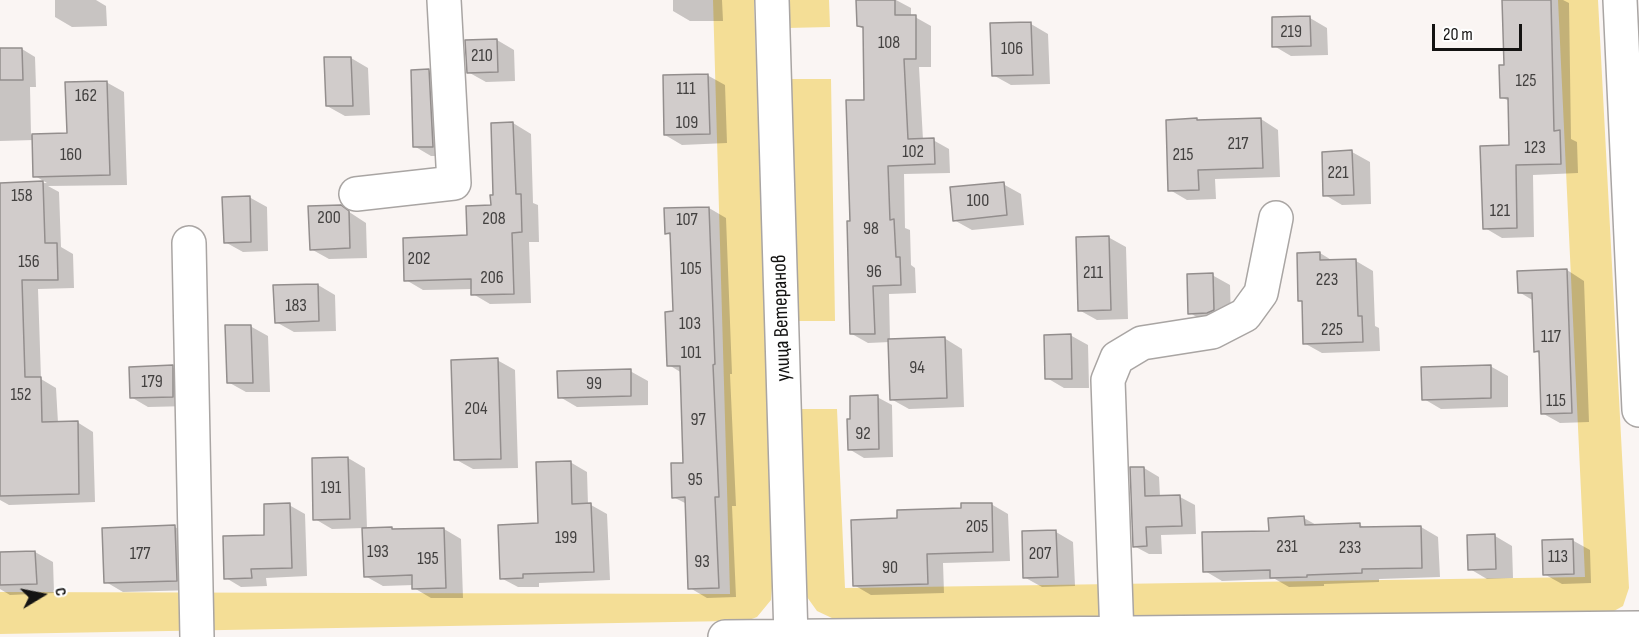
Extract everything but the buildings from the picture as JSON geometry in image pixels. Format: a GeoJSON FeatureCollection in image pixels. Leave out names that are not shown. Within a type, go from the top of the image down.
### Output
{"type":"FeatureCollection","features":[{"type":"Feature","properties":{"kind":"street"},"geometry":{"type":"LineString","coordinates":[[356,194],[454,183],[444,0]]}},
{"type":"Feature","properties":{"kind":"street","name":"улица Ветеранов"},"geometry":{"type":"LineString","coordinates":[[772,0],[791,636]]}},
{"type":"Feature","properties":{"kind":"street"},"geometry":{"type":"LineString","coordinates":[[1620,0],[1632,151],[1639,410]]}},
{"type":"Feature","properties":{"kind":"street"},"geometry":{"type":"LineString","coordinates":[[1117,635],[1108,380],[1117,358],[1142,343],[1212,332],[1245,315],[1261,293],[1276,218]]}},
{"type":"Feature","properties":{"kind":"street"},"geometry":{"type":"LineString","coordinates":[[189,243],[196,637]]}},
{"type":"Feature","properties":{"kind":"street"},"geometry":{"type":"LineString","coordinates":[[725,637],[1117,635],[1639,628]]}},
{"type":"Feature","properties":{"kind":"shaded area"},"geometry":{"type":"Polygon","coordinates":[[[713,0],[754,0],[773,574],[771,600],[757,617],[730,621],[0,634],[0,592],[730,594],[713,0]]]}},
{"type":"Feature","properties":{"kind":"shaded area"},"geometry":{"type":"Polygon","coordinates":[[[786,0],[829,0],[830,27],[787,28],[786,0]]]}},
{"type":"Feature","properties":{"kind":"shaded area"},"geometry":{"type":"Polygon","coordinates":[[[1558,0],[1598,0],[1629,588],[1623,606],[1605,616],[1588,618],[834,619],[817,611],[807,597],[801,571],[798,409],[837,409],[845,588],[1585,577],[1558,0]]]}},
{"type":"Feature","properties":{"kind":"shaded area"},"geometry":{"type":"Polygon","coordinates":[[[787,79],[831,79],[835,321],[792,321],[787,79]]]}}]}
